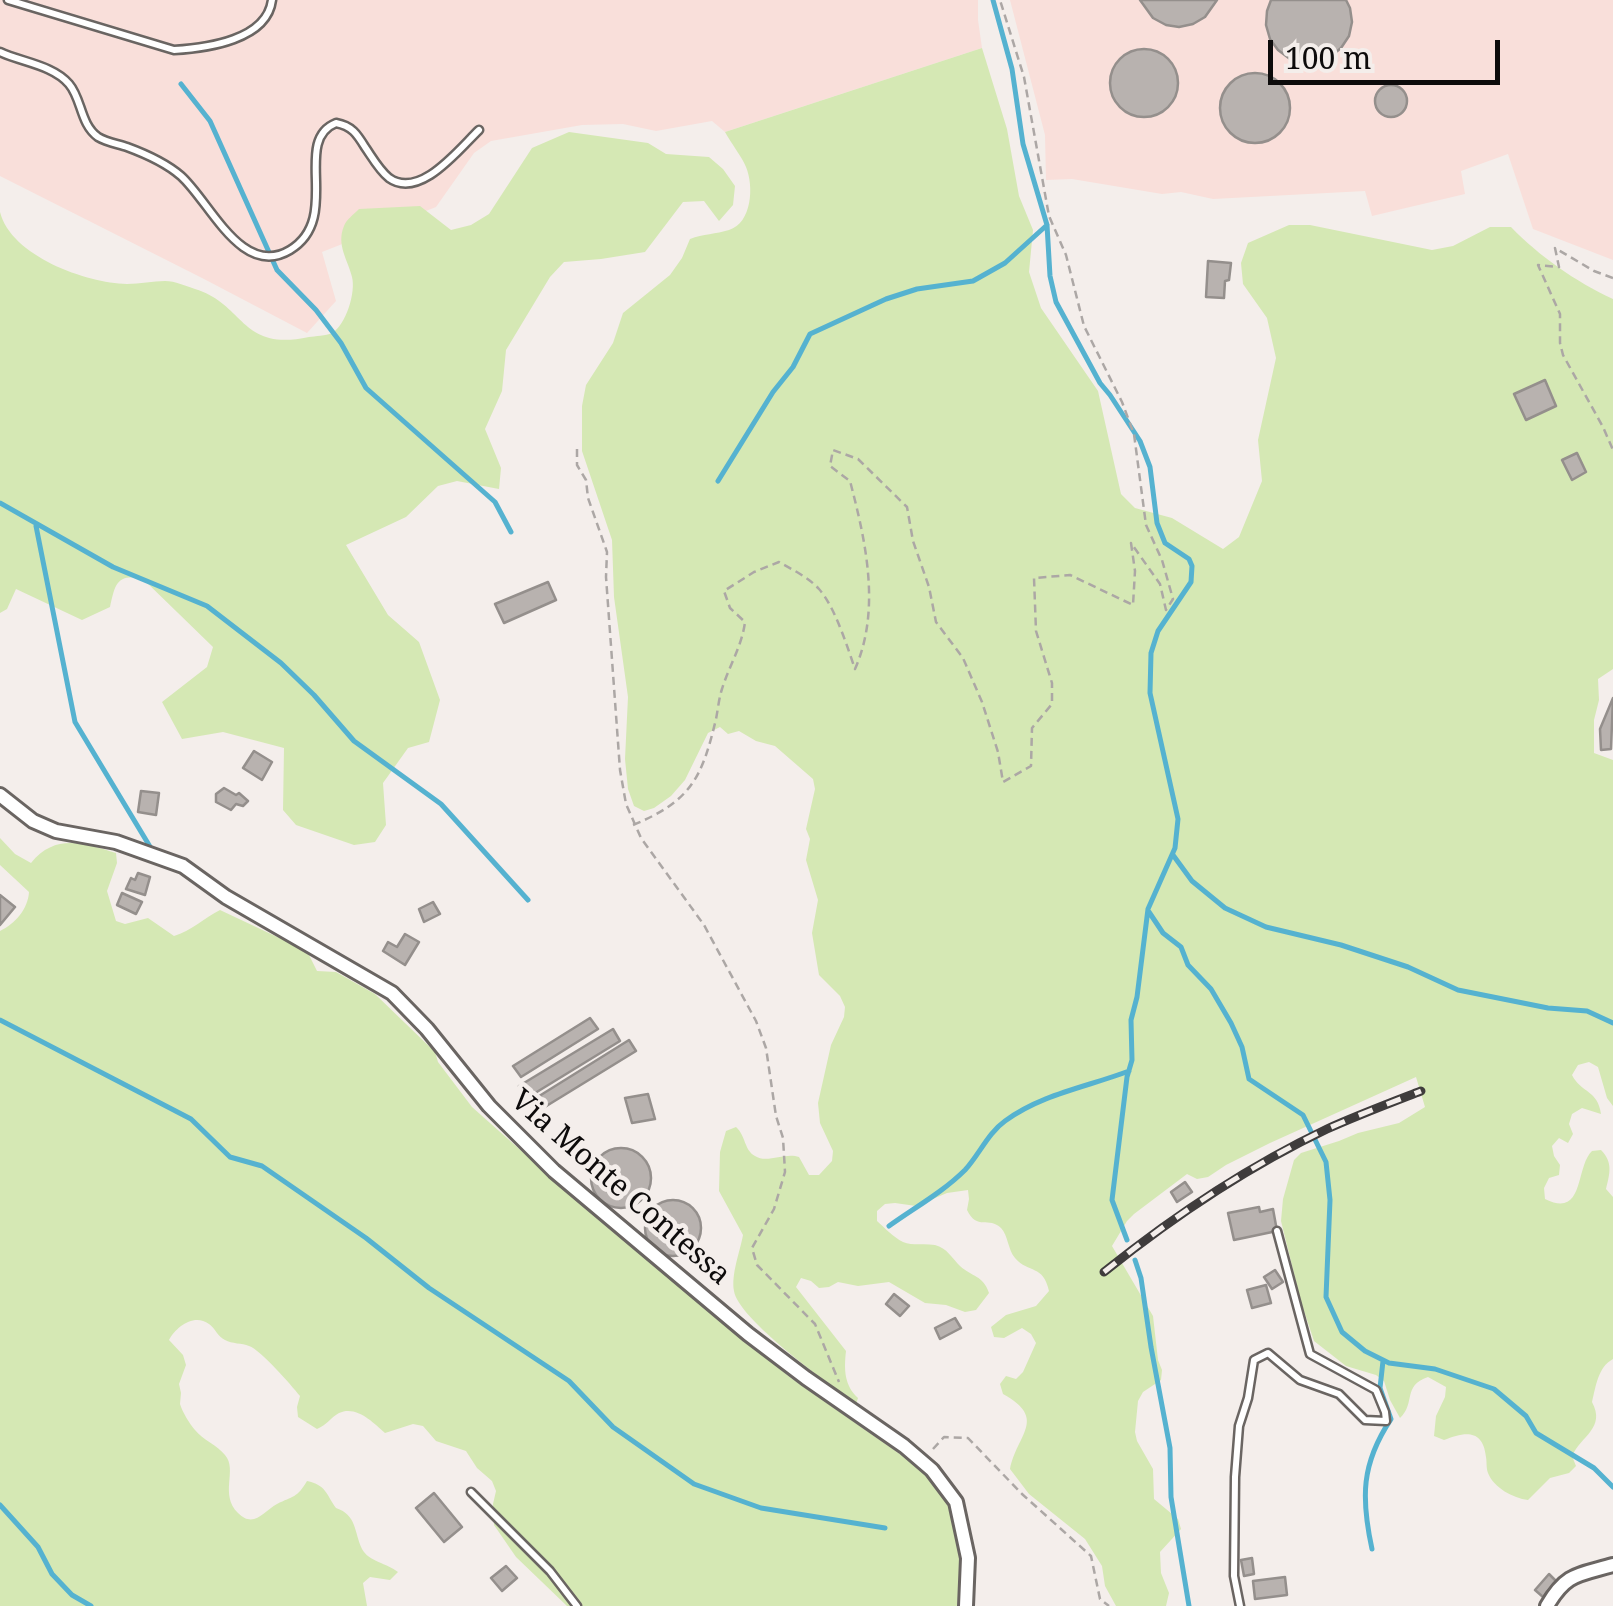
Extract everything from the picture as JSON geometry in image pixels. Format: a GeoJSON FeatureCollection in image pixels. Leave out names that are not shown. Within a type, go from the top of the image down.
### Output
{"type":"FeatureCollection","features":[{"type":"Feature","properties":{"kind":"street","name":"Via Monte Contessa"},"geometry":{"type":"LineString","coordinates":[[0,795],[32,821],[56,831],[116,842],[183,866],[226,896],[392,992],[427,1028],[489,1106],[554,1171],[748,1334],[932,1470],[956,1502],[968,1558],[966,1606]]}},
{"type":"Feature","properties":{"kind":"street"},"geometry":{"type":"LineString","coordinates":[[1547,1606],[1566,1579],[1613,1565]]}},
{"type":"Feature","properties":{"kind":"lane"},"geometry":{"type":"LineString","coordinates":[[8,0],[174,50],[195,49],[256,28],[270,12],[272,0]]}},
{"type":"Feature","properties":{"kind":"lane"},"geometry":{"type":"LineString","coordinates":[[0,52],[44,67],[69,84],[87,125],[99,138],[148,154],[180,176],[236,241],[249,252],[268,257],[286,253],[310,229],[316,212],[317,146],[322,131],[329,126],[336,123],[351,128],[389,178],[411,184],[430,176],[478,130]]}},
{"type":"Feature","properties":{"kind":"lane"},"geometry":{"type":"LineString","coordinates":[[1240,1606],[1234,1576],[1235,1477],[1239,1426],[1254,1360],[1268,1353],[1300,1380],[1339,1394],[1365,1420],[1386,1421],[1376,1390],[1310,1354],[1278,1231]]}},
{"type":"Feature","properties":{"kind":"lane"},"geometry":{"type":"LineString","coordinates":[[471,1492],[550,1571],[577,1606]]}},
{"type":"Feature","properties":{"kind":"path"},"geometry":{"type":"LineString","coordinates":[[633,824],[680,799],[702,771],[722,690],[743,636],[745,622],[730,608],[724,591],[734,582],[780,562],[800,574],[821,591],[843,635],[854,669],[864,648],[868,559],[850,481],[830,466],[833,450],[858,459],[907,508],[936,622],[963,658],[982,702],[1003,782],[1031,766],[1032,728],[1052,704],[1052,683],[1036,631],[1034,578],[1070,575],[1133,606],[1135,571],[1131,543],[1160,584],[1166,610],[1173,598],[1146,525],[1134,434],[1084,326],[1066,255],[1049,216],[1024,77],[1000,0]]}},
{"type":"Feature","properties":{"kind":"path"},"geometry":{"type":"LineString","coordinates":[[1613,278],[1554,248],[1559,268],[1538,265],[1560,314],[1563,355],[1613,450]]}},
{"type":"Feature","properties":{"kind":"path"},"geometry":{"type":"LineString","coordinates":[[577,448],[577,465],[586,480],[588,498],[607,552],[620,770],[626,804],[640,838],[704,925],[756,1021],[766,1048],[783,1138],[785,1172],[774,1209],[752,1248],[757,1265],[815,1324],[836,1379],[845,1389]]}},
{"type":"Feature","properties":{"kind":"path"},"geometry":{"type":"LineString","coordinates":[[922,1462],[944,1437],[968,1438],[1090,1556],[1100,1599],[1109,1606]]}},
{"type":"Feature","properties":{"kind":"shaded area"},"geometry":{"type":"Polygon","coordinates":[[[0,0],[978,0],[982,48],[725,132],[712,121],[656,131],[623,124],[582,125],[491,141],[474,153],[436,207],[322,252],[336,301],[307,333],[0,176],[0,0]]]}},
{"type":"Feature","properties":{"kind":"shaded area"},"geometry":{"type":"Polygon","coordinates":[[[1010,0],[1613,0],[1613,260],[1533,229],[1508,154],[1461,171],[1465,194],[1372,216],[1365,191],[1213,199],[1072,179],[1046,180],[1045,135],[1010,0]]]}},
{"type":"Feature","properties":{"kind":"green space"},"geometry":{"type":"Polygon","coordinates":[[[982,48],[1007,129],[1019,196],[1033,230],[1029,272],[1041,308],[1098,391],[1121,494],[1135,508],[1172,518],[1223,549],[1239,537],[1262,481],[1258,440],[1276,358],[1267,318],[1243,284],[1241,263],[1248,243],[1289,225],[1310,225],[1432,250],[1453,246],[1490,227],[1511,227],[1559,268],[1613,299],[1613,669],[1598,679],[1594,753],[1613,760],[1613,1106],[1598,1067],[1589,1062],[1578,1065],[1572,1075],[1596,1100],[1601,1114],[1582,1108],[1572,1114],[1569,1124],[1573,1134],[1568,1143],[1559,1138],[1552,1146],[1560,1165],[1559,1175],[1549,1178],[1544,1188],[1545,1199],[1567,1202],[1573,1197],[1592,1151],[1601,1150],[1609,1163],[1606,1189],[1613,1197],[1613,1359],[1596,1383],[1592,1402],[1596,1411],[1594,1425],[1572,1456],[1576,1466],[1569,1473],[1550,1478],[1528,1500],[1522,1499],[1491,1478],[1484,1448],[1477,1437],[1465,1434],[1444,1440],[1434,1436],[1446,1387],[1428,1377],[1420,1381],[1400,1418],[1384,1381],[1346,1366],[1314,1341],[1281,1221],[1294,1160],[1301,1153],[1399,1123],[1425,1107],[1416,1077],[1270,1143],[1208,1177],[1197,1179],[1187,1174],[1134,1214],[1112,1246],[1153,1316],[1162,1370],[1161,1380],[1143,1392],[1138,1401],[1135,1432],[1153,1469],[1154,1499],[1178,1519],[1181,1529],[1160,1552],[1161,1573],[1169,1593],[1166,1606],[1116,1606],[1105,1586],[1102,1566],[1085,1539],[1029,1494],[1010,1469],[1027,1419],[1017,1403],[1003,1394],[1000,1384],[1006,1376],[1016,1379],[1023,1372],[1036,1343],[1022,1328],[1004,1338],[994,1337],[991,1327],[1006,1315],[1036,1306],[1049,1291],[1039,1273],[1015,1258],[1001,1228],[971,1216],[967,1210],[968,1190],[947,1193],[916,1206],[885,1204],[877,1211],[877,1221],[903,1242],[943,1248],[980,1279],[989,1293],[976,1310],[965,1312],[925,1303],[889,1282],[858,1286],[838,1282],[819,1288],[801,1278],[796,1287],[846,1351],[846,1376],[858,1398],[856,1404],[787,1351],[739,1303],[734,1277],[743,1235],[719,1191],[720,1152],[726,1131],[736,1127],[749,1150],[760,1158],[799,1157],[809,1175],[819,1175],[832,1161],[833,1151],[820,1123],[818,1103],[831,1045],[845,1007],[840,996],[819,975],[812,933],[818,900],[806,860],[810,839],[806,829],[815,789],[813,779],[775,746],[739,731],[728,734],[720,727],[708,733],[685,780],[671,796],[644,811],[634,806],[625,759],[628,697],[614,597],[612,540],[582,451],[586,385],[613,343],[623,313],[670,275],[690,239],[729,230],[747,212],[749,175],[725,132],[982,48]]]}},
{"type":"Feature","properties":{"kind":"green space"},"geometry":{"type":"Polygon","coordinates":[[[569,132],[648,143],[666,154],[709,157],[735,186],[733,205],[719,221],[704,201],[683,202],[645,252],[564,262],[550,277],[506,350],[502,391],[485,429],[501,468],[499,489],[457,481],[438,486],[406,517],[346,545],[388,615],[419,642],[440,700],[429,742],[408,748],[383,783],[386,825],[375,842],[354,845],[296,825],[283,810],[284,748],[223,732],[182,739],[162,702],[207,667],[213,647],[142,578],[122,580],[115,587],[110,607],[82,620],[16,589],[7,609],[0,613],[0,212],[19,242],[34,254],[72,272],[127,284],[180,284],[211,296],[269,338],[324,335],[342,323],[351,299],[353,283],[342,233],[346,222],[359,209],[420,206],[451,230],[471,225],[489,214],[532,148],[569,132]]]}},
{"type":"Feature","properties":{"kind":"green space"},"geometry":{"type":"Polygon","coordinates":[[[0,838],[15,854],[31,863],[60,844],[81,844],[116,853],[117,863],[107,891],[116,921],[125,924],[148,918],[174,936],[220,910],[307,951],[317,971],[336,972],[375,994],[435,1052],[438,1062],[472,1107],[607,1227],[791,1378],[917,1466],[950,1509],[962,1570],[957,1606],[567,1606],[516,1557],[494,1525],[496,1491],[466,1451],[436,1441],[423,1426],[413,1424],[385,1433],[352,1411],[339,1413],[317,1429],[298,1417],[300,1396],[261,1354],[249,1346],[225,1340],[209,1324],[197,1320],[181,1326],[169,1340],[183,1355],[186,1365],[179,1384],[180,1404],[195,1430],[229,1461],[230,1498],[238,1513],[249,1519],[259,1517],[294,1496],[307,1481],[313,1483],[348,1515],[365,1553],[398,1572],[390,1580],[370,1577],[363,1583],[367,1606],[0,1606],[0,931],[20,915],[29,892],[0,865],[0,838]]]}},
{"type":"Feature","properties":{"kind":"building"},"geometry":{"type":"Polygon","coordinates":[[[1140,0],[1217,0],[1205,17],[1179,27],[1153,18],[1140,0]]]}},
{"type":"Feature","properties":{"kind":"building"},"geometry":{"type":"Polygon","coordinates":[[[1271,0],[1346,0],[1352,22],[1349,36],[1330,57],[1303,63],[1290,59],[1270,39],[1266,25],[1271,0]]]}},
{"type":"Feature","properties":{"kind":"building"},"geometry":{"type":"Polygon","coordinates":[[[1144,49],[1168,59],[1178,83],[1168,107],[1144,117],[1120,107],[1110,83],[1120,59],[1144,49]]]}},
{"type":"Feature","properties":{"kind":"building"},"geometry":{"type":"Polygon","coordinates":[[[1255,73],[1280,83],[1290,108],[1280,133],[1255,143],[1230,133],[1220,108],[1230,83],[1255,73]]]}},
{"type":"Feature","properties":{"kind":"building"},"geometry":{"type":"Polygon","coordinates":[[[1391,85],[1402,90],[1407,101],[1402,112],[1391,117],[1380,112],[1375,101],[1380,90],[1391,85]]]}},
{"type":"Feature","properties":{"kind":"building"},"geometry":{"type":"Polygon","coordinates":[[[1208,261],[1231,263],[1224,298],[1206,297],[1208,261]]]}},
{"type":"Feature","properties":{"kind":"building"},"geometry":{"type":"Polygon","coordinates":[[[1545,380],[1556,406],[1526,420],[1514,394],[1545,380]]]}},
{"type":"Feature","properties":{"kind":"building"},"geometry":{"type":"Polygon","coordinates":[[[1577,453],[1586,472],[1572,480],[1562,460],[1577,453]]]}},
{"type":"Feature","properties":{"kind":"building"},"geometry":{"type":"Polygon","coordinates":[[[548,582],[556,600],[504,623],[495,604],[548,582]]]}},
{"type":"Feature","properties":{"kind":"building"},"geometry":{"type":"Polygon","coordinates":[[[1613,698],[1611,749],[1601,750],[1600,729],[1613,698]]]}},
{"type":"Feature","properties":{"kind":"building"},"geometry":{"type":"Polygon","coordinates":[[[254,751],[272,762],[262,780],[243,768],[254,751]]]}},
{"type":"Feature","properties":{"kind":"building"},"geometry":{"type":"Polygon","coordinates":[[[224,788],[248,801],[231,810],[216,802],[216,794],[224,788]]]}},
{"type":"Feature","properties":{"kind":"building"},"geometry":{"type":"Polygon","coordinates":[[[141,791],[159,793],[156,815],[138,812],[141,791]]]}},
{"type":"Feature","properties":{"kind":"building"},"geometry":{"type":"Polygon","coordinates":[[[138,873],[150,877],[145,895],[126,889],[138,873]]]}},
{"type":"Feature","properties":{"kind":"building"},"geometry":{"type":"Polygon","coordinates":[[[122,893],[142,902],[136,914],[117,905],[122,893]]]}},
{"type":"Feature","properties":{"kind":"building"},"geometry":{"type":"Polygon","coordinates":[[[0,895],[15,907],[0,925],[0,895]]]}},
{"type":"Feature","properties":{"kind":"building"},"geometry":{"type":"Polygon","coordinates":[[[433,902],[440,914],[424,922],[419,909],[433,902]]]}},
{"type":"Feature","properties":{"kind":"building"},"geometry":{"type":"Polygon","coordinates":[[[405,934],[419,942],[405,965],[383,951],[388,942],[397,947],[405,934]]]}},
{"type":"Feature","properties":{"kind":"building"},"geometry":{"type":"Polygon","coordinates":[[[590,1018],[598,1029],[521,1077],[513,1066],[590,1018]]]}},
{"type":"Feature","properties":{"kind":"building"},"geometry":{"type":"Polygon","coordinates":[[[613,1029],[620,1041],[527,1098],[519,1086],[613,1029]]]}},
{"type":"Feature","properties":{"kind":"building"},"geometry":{"type":"Polygon","coordinates":[[[629,1040],[636,1051],[535,1113],[528,1103],[629,1040]]]}},
{"type":"Feature","properties":{"kind":"building"},"geometry":{"type":"Polygon","coordinates":[[[648,1094],[655,1119],[632,1123],[625,1098],[648,1094]]]}},
{"type":"Feature","properties":{"kind":"building"},"geometry":{"type":"Polygon","coordinates":[[[621,1148],[642,1157],[651,1178],[642,1199],[621,1208],[600,1199],[591,1178],[600,1157],[621,1148]]]}},
{"type":"Feature","properties":{"kind":"building"},"geometry":{"type":"Polygon","coordinates":[[[1185,1182],[1192,1192],[1177,1202],[1171,1192],[1185,1182]]]}},
{"type":"Feature","properties":{"kind":"building"},"geometry":{"type":"Polygon","coordinates":[[[673,1200],[693,1208],[701,1228],[693,1248],[673,1256],[653,1248],[645,1228],[653,1208],[673,1200]]]}},
{"type":"Feature","properties":{"kind":"building"},"geometry":{"type":"Polygon","coordinates":[[[1259,1207],[1260,1212],[1273,1209],[1277,1231],[1234,1240],[1228,1213],[1259,1207]]]}},
{"type":"Feature","properties":{"kind":"building"},"geometry":{"type":"Polygon","coordinates":[[[1275,1270],[1283,1282],[1272,1289],[1264,1277],[1275,1270]]]}},
{"type":"Feature","properties":{"kind":"building"},"geometry":{"type":"Polygon","coordinates":[[[1266,1285],[1271,1303],[1252,1308],[1247,1290],[1266,1285]]]}},
{"type":"Feature","properties":{"kind":"building"},"geometry":{"type":"Polygon","coordinates":[[[894,1294],[909,1306],[900,1316],[886,1304],[894,1294]]]}},
{"type":"Feature","properties":{"kind":"building"},"geometry":{"type":"Polygon","coordinates":[[[955,1318],[961,1328],[940,1339],[935,1328],[955,1318]]]}},
{"type":"Feature","properties":{"kind":"building"},"geometry":{"type":"Polygon","coordinates":[[[434,1493],[462,1527],[444,1542],[416,1508],[434,1493]]]}},
{"type":"Feature","properties":{"kind":"building"},"geometry":{"type":"Polygon","coordinates":[[[1252,1558],[1254,1574],[1244,1576],[1241,1560],[1252,1558]]]}},
{"type":"Feature","properties":{"kind":"building"},"geometry":{"type":"Polygon","coordinates":[[[506,1566],[517,1578],[502,1591],[491,1578],[506,1566]]]}},
{"type":"Feature","properties":{"kind":"building"},"geometry":{"type":"Polygon","coordinates":[[[1549,1574],[1556,1581],[1543,1597],[1535,1590],[1549,1574]]]}},
{"type":"Feature","properties":{"kind":"building"},"geometry":{"type":"Polygon","coordinates":[[[1285,1577],[1287,1595],[1255,1599],[1253,1581],[1285,1577]]]}},
{"type":"Feature","properties":{"kind":"waterway"},"geometry":{"type":"LineString","coordinates":[[993,0],[1012,69],[1023,144],[1047,225],[1056,302],[1100,383],[1140,441],[1150,467],[1157,523],[1165,543],[1189,559],[1192,566],[1191,582],[1158,631],[1151,653],[1150,693],[1178,819],[1175,848],[1148,909],[1131,1020],[1132,1060],[1112,1200],[1127,1240]]}},
{"type":"Feature","properties":{"kind":"waterway"},"geometry":{"type":"LineString","coordinates":[[181,84],[210,121],[277,270],[341,343],[366,388],[495,502],[511,532]]}},
{"type":"Feature","properties":{"kind":"waterway"},"geometry":{"type":"LineString","coordinates":[[718,481],[793,367],[810,334],[886,299],[917,289],[973,281],[1005,263],[1047,225]]}},
{"type":"Feature","properties":{"kind":"waterway"},"geometry":{"type":"LineString","coordinates":[[0,503],[113,567],[207,606],[281,663],[354,741],[441,804],[528,900]]}},
{"type":"Feature","properties":{"kind":"waterway"},"geometry":{"type":"LineString","coordinates":[[36,526],[75,722],[152,850]]}},
{"type":"Feature","properties":{"kind":"waterway"},"geometry":{"type":"LineString","coordinates":[[1173,855],[1192,881],[1225,908],[1266,927],[1341,945],[1408,967],[1458,990],[1548,1008],[1587,1011],[1613,1023]]}},
{"type":"Feature","properties":{"kind":"waterway"},"geometry":{"type":"LineString","coordinates":[[1149,912],[1211,989],[1242,1047],[1249,1079],[1303,1115],[1326,1162],[1330,1200],[1326,1297],[1342,1332],[1365,1351],[1389,1363],[1435,1369],[1494,1389],[1526,1416],[1536,1433],[1594,1468],[1613,1487]]}},
{"type":"Feature","properties":{"kind":"waterway"},"geometry":{"type":"LineString","coordinates":[[0,1020],[191,1119],[230,1157],[262,1166],[366,1238],[429,1288],[569,1381],[613,1427],[694,1484],[761,1508],[885,1528]]}},
{"type":"Feature","properties":{"kind":"waterway"},"geometry":{"type":"LineString","coordinates":[[889,1226],[956,1178],[1005,1121],[1049,1098],[1129,1071]]}},
{"type":"Feature","properties":{"kind":"waterway"},"geometry":{"type":"LineString","coordinates":[[1135,1260],[1170,1448],[1171,1497],[1189,1606]]}},
{"type":"Feature","properties":{"kind":"waterway"},"geometry":{"type":"LineString","coordinates":[[1372,1549],[1366,1482],[1374,1451],[1391,1419],[1380,1388],[1383,1361]]}},
{"type":"Feature","properties":{"kind":"waterway"},"geometry":{"type":"LineString","coordinates":[[0,1505],[38,1547],[52,1574],[72,1595],[91,1606]]}},
{"type":"Feature","properties":{"kind":"railway"},"geometry":{"type":"LineString","coordinates":[[1104,1272],[1184,1212],[1268,1160],[1327,1129],[1421,1091]]}}]}
